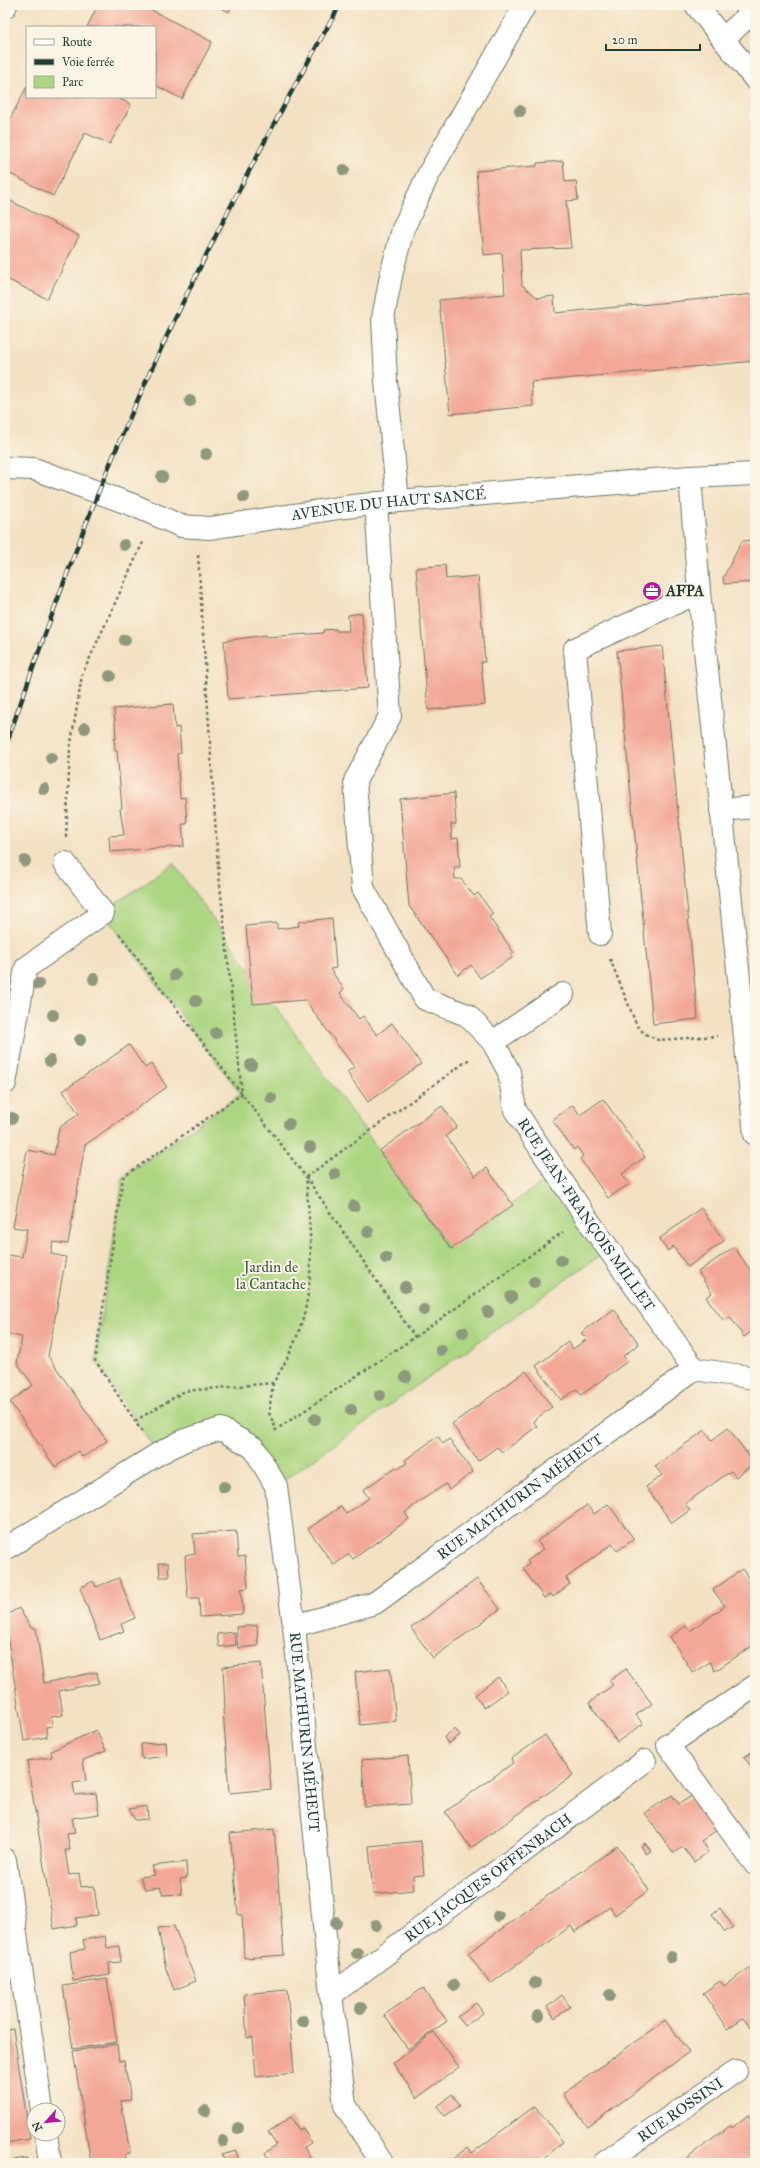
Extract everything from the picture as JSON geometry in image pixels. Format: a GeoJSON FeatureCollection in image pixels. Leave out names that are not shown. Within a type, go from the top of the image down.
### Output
{"type":"FeatureCollection","features":[{"type":"Feature","properties":{"kind":"street"},"geometry":{"type":"LineString","coordinates":[[398,501],[386,380],[383,318],[392,271],[403,229],[428,175],[525,5]]}},
{"type":"Feature","properties":{"kind":"street"},"geometry":{"type":"LineString","coordinates":[[696,5],[755,79]]}},
{"type":"Feature","properties":{"kind":"street"},"geometry":{"type":"LineString","coordinates":[[723,40],[755,10]]}},
{"type":"Feature","properties":{"kind":"street","name":"AVENUE DU HAUT SANCÉ"},"geometry":{"type":"LineString","coordinates":[[5,468],[34,469],[133,505],[181,526],[210,528],[376,503],[690,477],[755,474]]}},
{"type":"Feature","properties":{"kind":"street"},"geometry":{"type":"LineString","coordinates":[[690,477],[699,592],[721,810],[748,1033],[755,1134]]}},
{"type":"Feature","properties":{"kind":"street","name":"RUE JEAN-FRANÇOIS MILLET"},"geometry":{"type":"LineString","coordinates":[[376,503],[390,716],[355,781],[363,888],[426,999],[466,1015],[493,1042],[509,1072],[515,1110],[585,1216],[694,1369]]}},
{"type":"Feature","properties":{"kind":"street"},"geometry":{"type":"LineString","coordinates":[[600,934],[575,649],[699,592]]}},
{"type":"Feature","properties":{"kind":"street"},"geometry":{"type":"LineString","coordinates":[[721,810],[755,807]]}},
{"type":"Feature","properties":{"kind":"street"},"geometry":{"type":"LineString","coordinates":[[5,1083],[26,968],[103,913],[65,863]]}},
{"type":"Feature","properties":{"kind":"street"},"geometry":{"type":"LineString","coordinates":[[493,1042],[563,994]]}},
{"type":"Feature","properties":{"kind":"street"},"geometry":{"type":"LineString","coordinates":[[694,1369],[755,1378]]}},
{"type":"Feature","properties":{"kind":"street","name":"RUE MATHURIN MÉHEUT"},"geometry":{"type":"LineString","coordinates":[[382,2163],[345,2105],[331,1995],[294,1626],[375,1603],[694,1369]]}},
{"type":"Feature","properties":{"kind":"street"},"geometry":{"type":"LineString","coordinates":[[5,1549],[158,1454],[185,1440],[221,1429],[254,1448],[276,1486],[294,1626]]}},
{"type":"Feature","properties":{"kind":"street"},"geometry":{"type":"LineString","coordinates":[[755,1686],[668,1745],[755,1864]]}},
{"type":"Feature","properties":{"kind":"street","name":"RUE JACQUES OFFENBACH"},"geometry":{"type":"LineString","coordinates":[[331,1995],[645,1761]]}},
{"type":"Feature","properties":{"kind":"street"},"geometry":{"type":"LineString","coordinates":[[5,1860],[41,2102]]}},
{"type":"Feature","properties":{"kind":"street","name":"RUE ROSSINI"},"geometry":{"type":"LineString","coordinates":[[604,2163],[736,2071]]}},
{"type":"Feature","properties":{"kind":"street"},"geometry":{"type":"LineString","coordinates":[[47,2142],[50,2163]]}},
{"type":"Feature","properties":{"kind":"path"},"geometry":{"type":"LineString","coordinates":[[65,863],[70,750],[82,675],[156,515]]}},
{"type":"Feature","properties":{"kind":"path"},"geometry":{"type":"LineString","coordinates":[[198,556],[218,866],[242,1094]]}},
{"type":"Feature","properties":{"kind":"path"},"geometry":{"type":"LineString","coordinates":[[103,913],[306,1177],[415,1337]]}},
{"type":"Feature","properties":{"kind":"path"},"geometry":{"type":"LineString","coordinates":[[600,934],[637,1026],[645,1034],[658,1040],[671,1040],[748,1033]]}},
{"type":"Feature","properties":{"kind":"path"},"geometry":{"type":"LineString","coordinates":[[306,1177],[493,1042]]}},
{"type":"Feature","properties":{"kind":"path"},"geometry":{"type":"LineString","coordinates":[[144,1435],[96,1360],[124,1177],[242,1094]]}},
{"type":"Feature","properties":{"kind":"path"},"geometry":{"type":"LineString","coordinates":[[276,1429],[269,1414],[273,1383],[286,1363],[299,1333],[309,1297],[312,1263],[306,1177]]}},
{"type":"Feature","properties":{"kind":"path"},"geometry":{"type":"LineString","coordinates":[[254,1448],[276,1429],[415,1337],[585,1216]]}},
{"type":"Feature","properties":{"kind":"path"},"geometry":{"type":"LineString","coordinates":[[135,1421],[185,1390],[273,1383]]}},
{"type":"Feature","properties":{"kind":"green space","name":"Jardin de la Cantache"},"geometry":{"type":"Polygon","coordinates":[[[173,863],[448,1247],[556,1173],[609,1249],[276,1486],[221,1429],[158,1454],[95,1360],[123,1177],[241,1094],[103,913],[173,863]]]}},
{"type":"Feature","properties":{"kind":"building"},"geometry":{"type":"Polygon","coordinates":[[[98,5],[142,5],[212,42],[182,99],[156,86],[156,26],[88,26],[98,5]]]}},
{"type":"Feature","properties":{"kind":"building"},"geometry":{"type":"Polygon","coordinates":[[[216,5],[232,5],[229,12],[216,5]]]}},
{"type":"Feature","properties":{"kind":"building"},"geometry":{"type":"Polygon","coordinates":[[[26,88],[26,98],[119,98],[131,105],[110,144],[85,133],[53,196],[5,171],[5,129],[26,88]]]}},
{"type":"Feature","properties":{"kind":"building"},"geometry":{"type":"Polygon","coordinates":[[[563,161],[565,182],[576,181],[578,200],[566,201],[571,248],[520,250],[522,285],[538,298],[554,296],[555,313],[755,294],[755,361],[531,382],[533,406],[450,414],[439,300],[505,294],[502,253],[484,255],[476,171],[537,166],[537,163],[563,161]]]}},
{"type":"Feature","properties":{"kind":"building"},"geometry":{"type":"Polygon","coordinates":[[[5,198],[79,236],[47,299],[5,278],[5,198]]]}},
{"type":"Feature","properties":{"kind":"building"},"geometry":{"type":"Polygon","coordinates":[[[755,540],[755,582],[724,584],[723,578],[742,541],[755,540]]]}},
{"type":"Feature","properties":{"kind":"building"},"geometry":{"type":"Polygon","coordinates":[[[445,565],[446,579],[478,576],[485,662],[481,662],[485,705],[428,710],[416,568],[445,565]]]}},
{"type":"Feature","properties":{"kind":"building"},"geometry":{"type":"Polygon","coordinates":[[[362,613],[368,688],[228,699],[224,641],[266,635],[266,637],[323,633],[323,630],[336,629],[336,631],[349,631],[348,615],[362,613]]]}},
{"type":"Feature","properties":{"kind":"building"},"geometry":{"type":"Polygon","coordinates":[[[662,646],[698,1019],[653,1024],[617,651],[662,646]]]}},
{"type":"Feature","properties":{"kind":"building"},"geometry":{"type":"Polygon","coordinates":[[[173,704],[175,728],[179,727],[181,753],[177,754],[180,798],[185,797],[187,824],[182,824],[184,846],[110,852],[109,836],[124,835],[120,809],[122,808],[117,751],[115,751],[114,738],[116,739],[114,709],[173,704]]]}},
{"type":"Feature","properties":{"kind":"building"},"geometry":{"type":"Polygon","coordinates":[[[454,793],[456,824],[451,824],[452,839],[458,838],[460,867],[454,867],[455,879],[461,879],[474,896],[478,893],[493,914],[489,917],[514,953],[511,955],[512,958],[480,978],[471,965],[458,975],[409,906],[400,799],[454,793]]]}},
{"type":"Feature","properties":{"kind":"building"},"geometry":{"type":"Polygon","coordinates":[[[332,918],[336,968],[330,969],[344,989],[340,993],[359,1019],[363,1016],[377,1035],[392,1023],[421,1064],[368,1102],[347,1072],[354,1067],[305,1000],[253,1004],[246,926],[277,923],[277,929],[299,926],[298,922],[332,918]]]}},
{"type":"Feature","properties":{"kind":"building"},"geometry":{"type":"Polygon","coordinates":[[[129,1045],[145,1068],[151,1064],[167,1087],[85,1145],[68,1244],[53,1242],[51,1254],[66,1257],[48,1356],[107,1441],[83,1457],[78,1451],[55,1467],[10,1402],[33,1385],[17,1363],[22,1337],[5,1334],[5,1271],[8,1255],[22,1257],[27,1229],[13,1227],[27,1150],[54,1155],[59,1128],[79,1114],[63,1091],[129,1045]]]}},
{"type":"Feature","properties":{"kind":"building"},"geometry":{"type":"Polygon","coordinates":[[[603,1099],[645,1157],[622,1174],[629,1184],[608,1198],[580,1159],[583,1156],[577,1147],[574,1150],[552,1120],[573,1105],[580,1115],[603,1099]]]}},
{"type":"Feature","properties":{"kind":"building"},"geometry":{"type":"Polygon","coordinates":[[[442,1106],[457,1127],[446,1136],[475,1176],[487,1168],[513,1205],[451,1249],[379,1151],[442,1106]]]}},
{"type":"Feature","properties":{"kind":"building"},"geometry":{"type":"Polygon","coordinates":[[[701,1208],[724,1241],[688,1267],[673,1246],[668,1251],[659,1239],[701,1208]]]}},
{"type":"Feature","properties":{"kind":"building"},"geometry":{"type":"Polygon","coordinates":[[[734,1247],[755,1277],[755,1329],[744,1337],[730,1317],[724,1321],[706,1297],[712,1293],[698,1272],[734,1247]]]}},
{"type":"Feature","properties":{"kind":"building"},"geometry":{"type":"Polygon","coordinates":[[[614,1309],[639,1344],[623,1356],[628,1361],[581,1395],[577,1389],[561,1400],[536,1366],[568,1342],[573,1349],[587,1339],[581,1333],[614,1309]]]}},
{"type":"Feature","properties":{"kind":"building"},"geometry":{"type":"Polygon","coordinates":[[[526,1371],[552,1407],[533,1421],[537,1426],[515,1443],[502,1452],[497,1447],[478,1461],[452,1424],[526,1371]]]}},
{"type":"Feature","properties":{"kind":"building"},"geometry":{"type":"Polygon","coordinates":[[[728,1428],[754,1463],[736,1477],[731,1471],[685,1504],[690,1510],[672,1523],[646,1487],[662,1475],[655,1466],[705,1430],[712,1440],[728,1428]]]}},
{"type":"Feature","properties":{"kind":"building"},"geometry":{"type":"Polygon","coordinates":[[[438,1436],[443,1444],[449,1439],[473,1472],[449,1490],[446,1484],[420,1501],[405,1513],[409,1519],[353,1559],[349,1554],[334,1565],[308,1529],[341,1506],[346,1514],[369,1498],[363,1490],[396,1467],[398,1469],[407,1463],[405,1460],[438,1436]]]}},
{"type":"Feature","properties":{"kind":"building"},"geometry":{"type":"Polygon","coordinates":[[[608,1504],[634,1539],[617,1551],[612,1544],[566,1578],[570,1584],[553,1597],[551,1594],[544,1598],[523,1568],[529,1564],[527,1561],[543,1549],[537,1541],[587,1505],[594,1514],[608,1504]]]}},
{"type":"Feature","properties":{"kind":"building"},"geometry":{"type":"Polygon","coordinates":[[[236,1531],[238,1557],[245,1556],[248,1588],[241,1589],[243,1614],[200,1617],[199,1598],[188,1598],[186,1577],[185,1556],[195,1554],[193,1534],[236,1531]]]}},
{"type":"Feature","properties":{"kind":"building"},"geometry":{"type":"Polygon","coordinates":[[[159,1563],[168,1563],[169,1577],[160,1577],[159,1563]]]}},
{"type":"Feature","properties":{"kind":"building"},"geometry":{"type":"Polygon","coordinates":[[[742,1569],[755,1587],[755,1644],[715,1671],[710,1662],[693,1673],[670,1637],[686,1626],[690,1631],[725,1606],[713,1590],[742,1569]]]}},
{"type":"Feature","properties":{"kind":"building"},"geometry":{"type":"Polygon","coordinates":[[[119,1578],[135,1618],[121,1624],[124,1631],[100,1640],[80,1588],[93,1581],[96,1587],[119,1578]]]}},
{"type":"Feature","properties":{"kind":"building"},"geometry":{"type":"Polygon","coordinates":[[[477,1579],[500,1609],[433,1658],[411,1628],[477,1579]]]}},
{"type":"Feature","properties":{"kind":"building"},"geometry":{"type":"Polygon","coordinates":[[[19,1608],[31,1628],[36,1628],[44,1683],[97,1672],[99,1683],[59,1691],[63,1715],[51,1717],[52,1726],[46,1727],[47,1737],[24,1741],[5,1622],[5,1616],[19,1608]]]}},
{"type":"Feature","properties":{"kind":"building"},"geometry":{"type":"Polygon","coordinates":[[[257,1625],[258,1646],[238,1648],[236,1627],[257,1625]]]}},
{"type":"Feature","properties":{"kind":"building"},"geometry":{"type":"Polygon","coordinates":[[[234,1632],[236,1645],[219,1647],[217,1634],[234,1632]]]}},
{"type":"Feature","properties":{"kind":"building"},"geometry":{"type":"Polygon","coordinates":[[[261,1663],[271,1789],[229,1793],[223,1709],[225,1709],[223,1667],[261,1663]]]}},
{"type":"Feature","properties":{"kind":"building"},"geometry":{"type":"Polygon","coordinates":[[[390,1668],[396,1721],[360,1725],[355,1672],[390,1668]]]}},
{"type":"Feature","properties":{"kind":"building"},"geometry":{"type":"Polygon","coordinates":[[[626,1669],[652,1704],[636,1715],[643,1724],[617,1742],[589,1703],[613,1685],[609,1681],[626,1669]]]}},
{"type":"Feature","properties":{"kind":"building"},"geometry":{"type":"Polygon","coordinates":[[[498,1677],[508,1691],[484,1708],[475,1695],[498,1677]]]}},
{"type":"Feature","properties":{"kind":"building"},"geometry":{"type":"Polygon","coordinates":[[[455,1729],[460,1735],[448,1744],[444,1737],[455,1729]]]}},
{"type":"Feature","properties":{"kind":"building"},"geometry":{"type":"Polygon","coordinates":[[[96,1730],[106,1751],[83,1760],[86,1781],[73,1783],[75,1795],[96,1793],[99,1814],[72,1818],[75,1833],[67,1834],[70,1850],[65,1850],[69,1875],[79,1873],[81,1887],[94,1886],[98,1915],[76,1918],[77,1925],[54,1929],[27,1761],[52,1757],[51,1751],[96,1730]]]}},
{"type":"Feature","properties":{"kind":"building"},"geometry":{"type":"Polygon","coordinates":[[[545,1735],[573,1775],[471,1848],[445,1812],[513,1763],[511,1759],[545,1735]]]}},
{"type":"Feature","properties":{"kind":"building"},"geometry":{"type":"Polygon","coordinates":[[[166,1742],[167,1756],[142,1759],[141,1744],[166,1742]]]}},
{"type":"Feature","properties":{"kind":"building"},"geometry":{"type":"Polygon","coordinates":[[[755,1750],[755,1773],[744,1757],[755,1750]]]}},
{"type":"Feature","properties":{"kind":"building"},"geometry":{"type":"Polygon","coordinates":[[[408,1756],[411,1804],[365,1807],[362,1760],[408,1756]]]}},
{"type":"Feature","properties":{"kind":"building"},"geometry":{"type":"Polygon","coordinates":[[[695,1794],[720,1828],[701,1841],[708,1852],[694,1862],[683,1847],[673,1853],[645,1813],[672,1795],[679,1804],[695,1794]]]}},
{"type":"Feature","properties":{"kind":"building"},"geometry":{"type":"Polygon","coordinates":[[[147,1806],[148,1819],[135,1820],[129,1809],[147,1806]]]}},
{"type":"Feature","properties":{"kind":"building"},"geometry":{"type":"Polygon","coordinates":[[[274,1829],[284,1955],[244,1958],[242,1915],[238,1915],[230,1833],[274,1829]]]}},
{"type":"Feature","properties":{"kind":"building"},"geometry":{"type":"Polygon","coordinates":[[[421,1841],[424,1875],[413,1876],[414,1890],[373,1894],[369,1846],[421,1841]]]}},
{"type":"Feature","properties":{"kind":"building"},"geometry":{"type":"Polygon","coordinates":[[[645,1843],[651,1851],[646,1854],[641,1846],[645,1843]]]}},
{"type":"Feature","properties":{"kind":"building"},"geometry":{"type":"Polygon","coordinates":[[[617,1846],[649,1890],[615,1915],[610,1907],[575,1932],[571,1926],[490,1984],[468,1953],[617,1846]]]}},
{"type":"Feature","properties":{"kind":"building"},"geometry":{"type":"Polygon","coordinates":[[[186,1862],[187,1878],[180,1879],[182,1894],[163,1895],[160,1887],[145,1889],[140,1877],[155,1875],[152,1866],[186,1862]]]}},
{"type":"Feature","properties":{"kind":"building"},"geometry":{"type":"Polygon","coordinates":[[[720,1908],[733,1927],[725,1932],[712,1914],[720,1908]]]}},
{"type":"Feature","properties":{"kind":"building"},"geometry":{"type":"Polygon","coordinates":[[[174,1926],[196,1981],[174,1990],[166,1969],[158,1928],[174,1926]]]}},
{"type":"Feature","properties":{"kind":"building"},"geometry":{"type":"Polygon","coordinates":[[[105,1936],[107,1948],[119,1946],[121,1962],[109,1963],[110,1975],[73,1981],[70,1952],[85,1949],[83,1940],[105,1936]]]}},
{"type":"Feature","properties":{"kind":"building"},"geometry":{"type":"Polygon","coordinates":[[[755,1964],[755,2023],[750,2027],[743,2018],[727,2029],[703,1993],[720,1981],[724,1986],[755,1964]]]}},
{"type":"Feature","properties":{"kind":"building"},"geometry":{"type":"Polygon","coordinates":[[[107,1979],[117,2042],[73,2049],[63,1986],[107,1979]]]}},
{"type":"Feature","properties":{"kind":"building"},"geometry":{"type":"Polygon","coordinates":[[[423,1988],[447,2021],[408,2049],[384,2015],[423,1988]]]}},
{"type":"Feature","properties":{"kind":"building"},"geometry":{"type":"Polygon","coordinates":[[[287,1990],[294,2073],[256,2077],[253,2037],[247,2038],[244,1994],[287,1990]]]}},
{"type":"Feature","properties":{"kind":"building"},"geometry":{"type":"Polygon","coordinates":[[[562,1995],[570,2007],[555,2018],[547,2007],[562,1995]]]}},
{"type":"Feature","properties":{"kind":"building"},"geometry":{"type":"Polygon","coordinates":[[[476,2003],[483,2013],[465,2026],[458,2017],[476,2003]]]}},
{"type":"Feature","properties":{"kind":"building"},"geometry":{"type":"Polygon","coordinates":[[[665,2020],[689,2052],[588,2127],[563,2094],[665,2020]]]}},
{"type":"Feature","properties":{"kind":"building"},"geometry":{"type":"Polygon","coordinates":[[[13,2029],[26,2113],[26,2140],[5,2143],[5,2031],[13,2029]]]}},
{"type":"Feature","properties":{"kind":"building"},"geometry":{"type":"Polygon","coordinates":[[[434,2032],[459,2067],[417,2098],[393,2063],[434,2032]]]}},
{"type":"Feature","properties":{"kind":"building"},"geometry":{"type":"Polygon","coordinates":[[[117,2044],[119,2061],[124,2060],[131,2100],[121,2101],[130,2153],[125,2154],[127,2163],[91,2163],[73,2051],[117,2044]]]}},
{"type":"Feature","properties":{"kind":"building"},"geometry":{"type":"Polygon","coordinates":[[[452,2094],[460,2106],[445,2116],[437,2106],[452,2094]]]}},
{"type":"Feature","properties":{"kind":"building"},"geometry":{"type":"Polygon","coordinates":[[[535,2106],[563,2142],[539,2163],[447,2163],[468,2147],[472,2153],[535,2106]]]}},
{"type":"Feature","properties":{"kind":"building"},"geometry":{"type":"Polygon","coordinates":[[[748,2115],[755,2125],[754,2163],[680,2163],[730,2125],[732,2128],[748,2115]]]}},
{"type":"Feature","properties":{"kind":"building"},"geometry":{"type":"Polygon","coordinates":[[[291,2117],[299,2130],[303,2128],[311,2143],[304,2147],[314,2163],[271,2163],[265,2153],[276,2145],[268,2132],[291,2117]]]}},
{"type":"Feature","properties":{"kind":"building"},"geometry":{"type":"Polygon","coordinates":[[[236,2151],[240,2163],[225,2163],[222,2155],[236,2151]]]}},
{"type":"Feature","properties":{"kind":"building"},"geometry":{"type":"Polygon","coordinates":[[[28,2158],[28,2163],[5,2163],[5,2161],[28,2158]]]}},
{"type":"Feature","properties":{"kind":"railway"},"geometry":{"type":"LineString","coordinates":[[5,748],[80,540],[107,471],[133,411],[187,293],[216,234],[246,176],[340,5]]}},
{"type":"Feature","properties":{"kind":"place","name":"AFPA"},"geometry":{"type":"Point","coordinates":[652,591]}}]}
